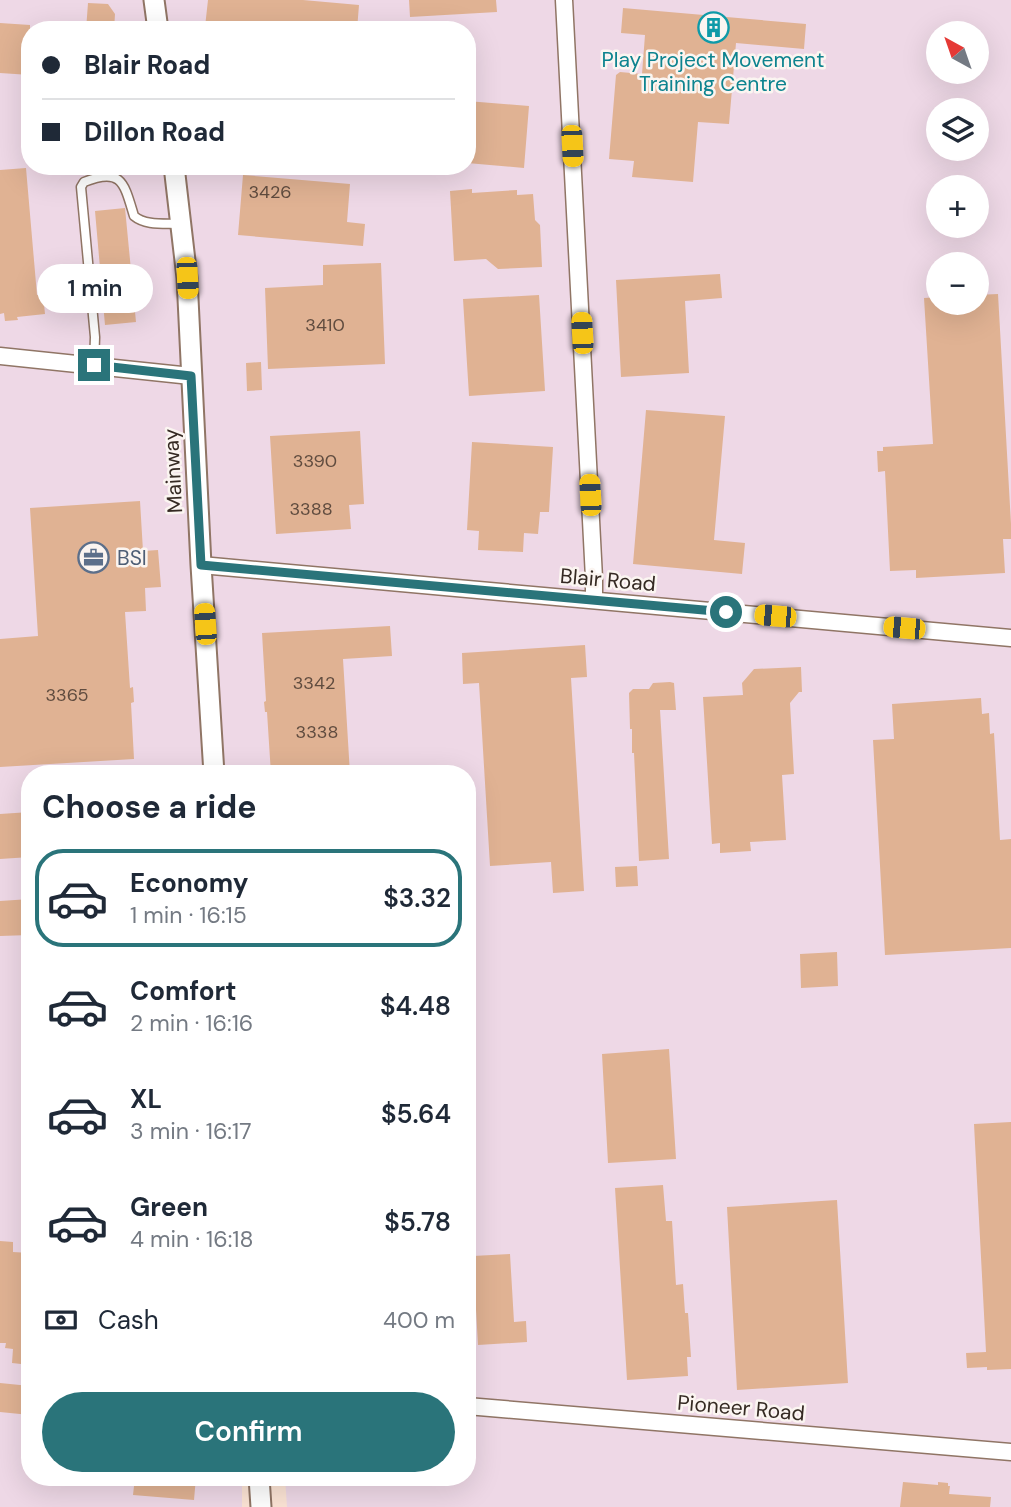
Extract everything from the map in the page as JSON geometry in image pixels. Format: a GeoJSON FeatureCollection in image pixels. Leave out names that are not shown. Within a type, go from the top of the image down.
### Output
{"type":"FeatureCollection","features":[{"type":"Feature","properties":{"kind":"street"},"geometry":{"type":"LineString","coordinates":[[154,0],[157,21]]}},
{"type":"Feature","properties":{"kind":"street"},"geometry":{"type":"LineString","coordinates":[[564,0],[594,600]]}},
{"type":"Feature","properties":{"kind":"street","name":"Mainway"},"geometry":{"type":"LineString","coordinates":[[175,175],[187,278],[213,765]]}},
{"type":"Feature","properties":{"kind":"street"},"geometry":{"type":"LineString","coordinates":[[0,356],[191,376]]}},
{"type":"Feature","properties":{"kind":"street","name":"Blair Road"},"geometry":{"type":"LineString","coordinates":[[201,565],[1011,638]]}},
{"type":"Feature","properties":{"kind":"street","name":"Pioneer Road"},"geometry":{"type":"LineString","coordinates":[[476,1407],[1011,1452]]}},
{"type":"Feature","properties":{"kind":"street"},"geometry":{"type":"LineString","coordinates":[[260,1486],[261,1507]]}},
{"type":"Feature","properties":{"kind":"lane"},"geometry":{"type":"LineString","coordinates":[[94,365],[82,187],[84,182],[107,175],[116,178],[125,188],[137,219],[180,224]]}},
{"type":"Feature","properties":{"kind":"shaded area"},"geometry":{"type":"Polygon","coordinates":[[[0,0],[1011,0],[1011,1507],[287,1507],[286,1486],[476,1486],[476,765],[21,765],[21,1486],[242,1486],[242,1507],[0,1507],[0,0]]]}},
{"type":"Feature","properties":{"kind":"building"},"geometry":{"type":"Polygon","coordinates":[[[208,0],[303,0],[359,5],[358,21],[206,21],[208,0]]]}},
{"type":"Feature","properties":{"kind":"building"},"geometry":{"type":"Polygon","coordinates":[[[409,0],[496,0],[497,12],[410,17],[409,0]]]}},
{"type":"Feature","properties":{"kind":"building"},"geometry":{"type":"Polygon","coordinates":[[[88,3],[108,4],[115,14],[115,21],[87,21],[88,3]]]}},
{"type":"Feature","properties":{"kind":"building"},"geometry":{"type":"Polygon","coordinates":[[[623,8],[806,24],[804,49],[736,43],[729,124],[698,122],[693,182],[632,177],[634,161],[609,159],[616,75],[620,72],[642,74],[645,35],[621,33],[623,8]]]}},
{"type":"Feature","properties":{"kind":"building"},"geometry":{"type":"Polygon","coordinates":[[[0,23],[21,24],[21,74],[0,73],[0,23]]]}},
{"type":"Feature","properties":{"kind":"building"},"geometry":{"type":"Polygon","coordinates":[[[476,102],[529,106],[524,168],[476,164],[476,102]]]}},
{"type":"Feature","properties":{"kind":"building"},"geometry":{"type":"Polygon","coordinates":[[[21,168],[21,175],[27,175],[37,295],[43,294],[45,314],[5,321],[4,313],[0,314],[0,170],[21,168]]]}},
{"type":"Feature","properties":{"kind":"building"},"geometry":{"type":"Polygon","coordinates":[[[243,175],[350,184],[347,222],[365,224],[363,246],[238,235],[243,175]]]}},
{"type":"Feature","properties":{"kind":"building"},"geometry":{"type":"Polygon","coordinates":[[[472,189],[472,193],[517,190],[517,195],[533,194],[535,220],[540,225],[542,267],[498,269],[486,259],[454,261],[450,191],[472,189]]]}},
{"type":"Feature","properties":{"kind":"building"},"geometry":{"type":"Polygon","coordinates":[[[125,208],[136,322],[105,325],[95,211],[125,208]]]}},
{"type":"Feature","properties":{"kind":"building"},"geometry":{"type":"Polygon","coordinates":[[[381,263],[385,364],[268,369],[265,288],[323,285],[323,265],[381,263]]]}},
{"type":"Feature","properties":{"kind":"building"},"geometry":{"type":"Polygon","coordinates":[[[720,274],[722,298],[685,301],[689,373],[621,377],[616,280],[720,274]]]}},
{"type":"Feature","properties":{"kind":"building"},"geometry":{"type":"Polygon","coordinates":[[[989,294],[998,294],[1011,524],[1011,539],[1003,539],[1005,573],[916,578],[916,570],[890,571],[885,471],[878,472],[877,451],[883,451],[883,447],[933,444],[924,298],[926,315],[989,315],[989,294]]]}},
{"type":"Feature","properties":{"kind":"building"},"geometry":{"type":"Polygon","coordinates":[[[539,295],[545,391],[469,396],[463,299],[539,295]]]}},
{"type":"Feature","properties":{"kind":"building"},"geometry":{"type":"Polygon","coordinates":[[[261,362],[262,390],[247,391],[246,363],[261,362]]]}},
{"type":"Feature","properties":{"kind":"building"},"geometry":{"type":"Polygon","coordinates":[[[646,410],[725,416],[714,540],[745,543],[742,574],[633,564],[646,410]]]}},
{"type":"Feature","properties":{"kind":"building"},"geometry":{"type":"Polygon","coordinates":[[[360,431],[364,504],[349,505],[351,529],[276,534],[270,436],[360,431]]]}},
{"type":"Feature","properties":{"kind":"building"},"geometry":{"type":"Polygon","coordinates":[[[472,442],[553,447],[549,512],[540,512],[538,534],[524,533],[523,552],[478,550],[479,531],[467,530],[472,442]]]}},
{"type":"Feature","properties":{"kind":"building"},"geometry":{"type":"Polygon","coordinates":[[[140,501],[143,551],[158,550],[161,587],[145,588],[146,611],[125,612],[130,688],[133,687],[134,702],[131,703],[134,759],[0,767],[0,639],[38,636],[30,508],[140,501]]]}},
{"type":"Feature","properties":{"kind":"building"},"geometry":{"type":"Polygon","coordinates":[[[390,626],[392,656],[343,659],[349,765],[270,765],[264,702],[262,633],[390,626]]]}},
{"type":"Feature","properties":{"kind":"building"},"geometry":{"type":"Polygon","coordinates":[[[585,645],[587,677],[571,678],[584,891],[553,893],[551,862],[490,866],[479,683],[463,684],[462,653],[585,645]]]}},
{"type":"Feature","properties":{"kind":"building"},"geometry":{"type":"Polygon","coordinates":[[[801,667],[802,692],[790,703],[794,774],[782,775],[786,840],[750,842],[751,851],[720,853],[720,843],[712,844],[703,697],[743,695],[742,683],[754,669],[801,667]]]}},
{"type":"Feature","properties":{"kind":"building"},"geometry":{"type":"Polygon","coordinates":[[[653,683],[674,683],[676,710],[660,710],[669,859],[639,861],[629,693],[633,689],[649,689],[653,683]]]}},
{"type":"Feature","properties":{"kind":"building"},"geometry":{"type":"Polygon","coordinates":[[[981,698],[982,714],[989,713],[990,734],[994,733],[1000,840],[1011,839],[1011,948],[885,955],[873,740],[894,739],[892,704],[981,698]]]}},
{"type":"Feature","properties":{"kind":"building"},"geometry":{"type":"Polygon","coordinates":[[[21,813],[21,858],[0,859],[0,814],[21,813]]]}},
{"type":"Feature","properties":{"kind":"building"},"geometry":{"type":"Polygon","coordinates":[[[637,866],[638,886],[616,887],[615,867],[637,866]]]}},
{"type":"Feature","properties":{"kind":"building"},"geometry":{"type":"Polygon","coordinates":[[[21,900],[21,935],[0,936],[0,901],[21,900]]]}},
{"type":"Feature","properties":{"kind":"building"},"geometry":{"type":"Polygon","coordinates":[[[837,952],[838,986],[801,988],[800,954],[837,952]]]}},
{"type":"Feature","properties":{"kind":"building"},"geometry":{"type":"Polygon","coordinates":[[[669,1049],[676,1159],[608,1163],[602,1054],[669,1049]]]}},
{"type":"Feature","properties":{"kind":"building"},"geometry":{"type":"Polygon","coordinates":[[[1011,1122],[1011,1369],[967,1368],[966,1353],[986,1352],[974,1124],[1011,1122]]]}},
{"type":"Feature","properties":{"kind":"building"},"geometry":{"type":"Polygon","coordinates":[[[663,1185],[666,1221],[672,1221],[676,1285],[683,1284],[685,1313],[688,1313],[691,1357],[687,1357],[688,1376],[627,1380],[615,1188],[663,1185]]]}},
{"type":"Feature","properties":{"kind":"building"},"geometry":{"type":"Polygon","coordinates":[[[837,1200],[848,1383],[737,1390],[727,1207],[837,1200]]]}},
{"type":"Feature","properties":{"kind":"building"},"geometry":{"type":"Polygon","coordinates":[[[0,1241],[13,1242],[13,1252],[21,1252],[21,1364],[12,1363],[13,1349],[5,1348],[6,1343],[0,1343],[0,1241]]]}},
{"type":"Feature","properties":{"kind":"building"},"geometry":{"type":"Polygon","coordinates":[[[510,1254],[514,1322],[526,1321],[527,1342],[478,1345],[476,1256],[510,1254]]]}},
{"type":"Feature","properties":{"kind":"building"},"geometry":{"type":"Polygon","coordinates":[[[0,1383],[21,1385],[21,1414],[0,1412],[0,1383]]]}},
{"type":"Feature","properties":{"kind":"building"},"geometry":{"type":"Polygon","coordinates":[[[903,1482],[938,1485],[938,1482],[948,1483],[949,1494],[991,1497],[990,1507],[900,1507],[903,1482]]]}},
{"type":"Feature","properties":{"kind":"building"},"geometry":{"type":"Polygon","coordinates":[[[134,1486],[195,1486],[194,1500],[133,1495],[134,1486]]]}},
{"type":"Feature","properties":{"kind":"place","name":"Play Project Movement Training Centre"},"geometry":{"type":"Point","coordinates":[713,28]}},
{"type":"Feature","properties":{"kind":"place","name":"BSI"},"geometry":{"type":"Point","coordinates":[94,558]}},
{"type":"Feature","properties":{"kind":"route"},"geometry":{"type":"LineString","coordinates":[[94,365],[191,376],[201,565],[726,612]]}}]}
